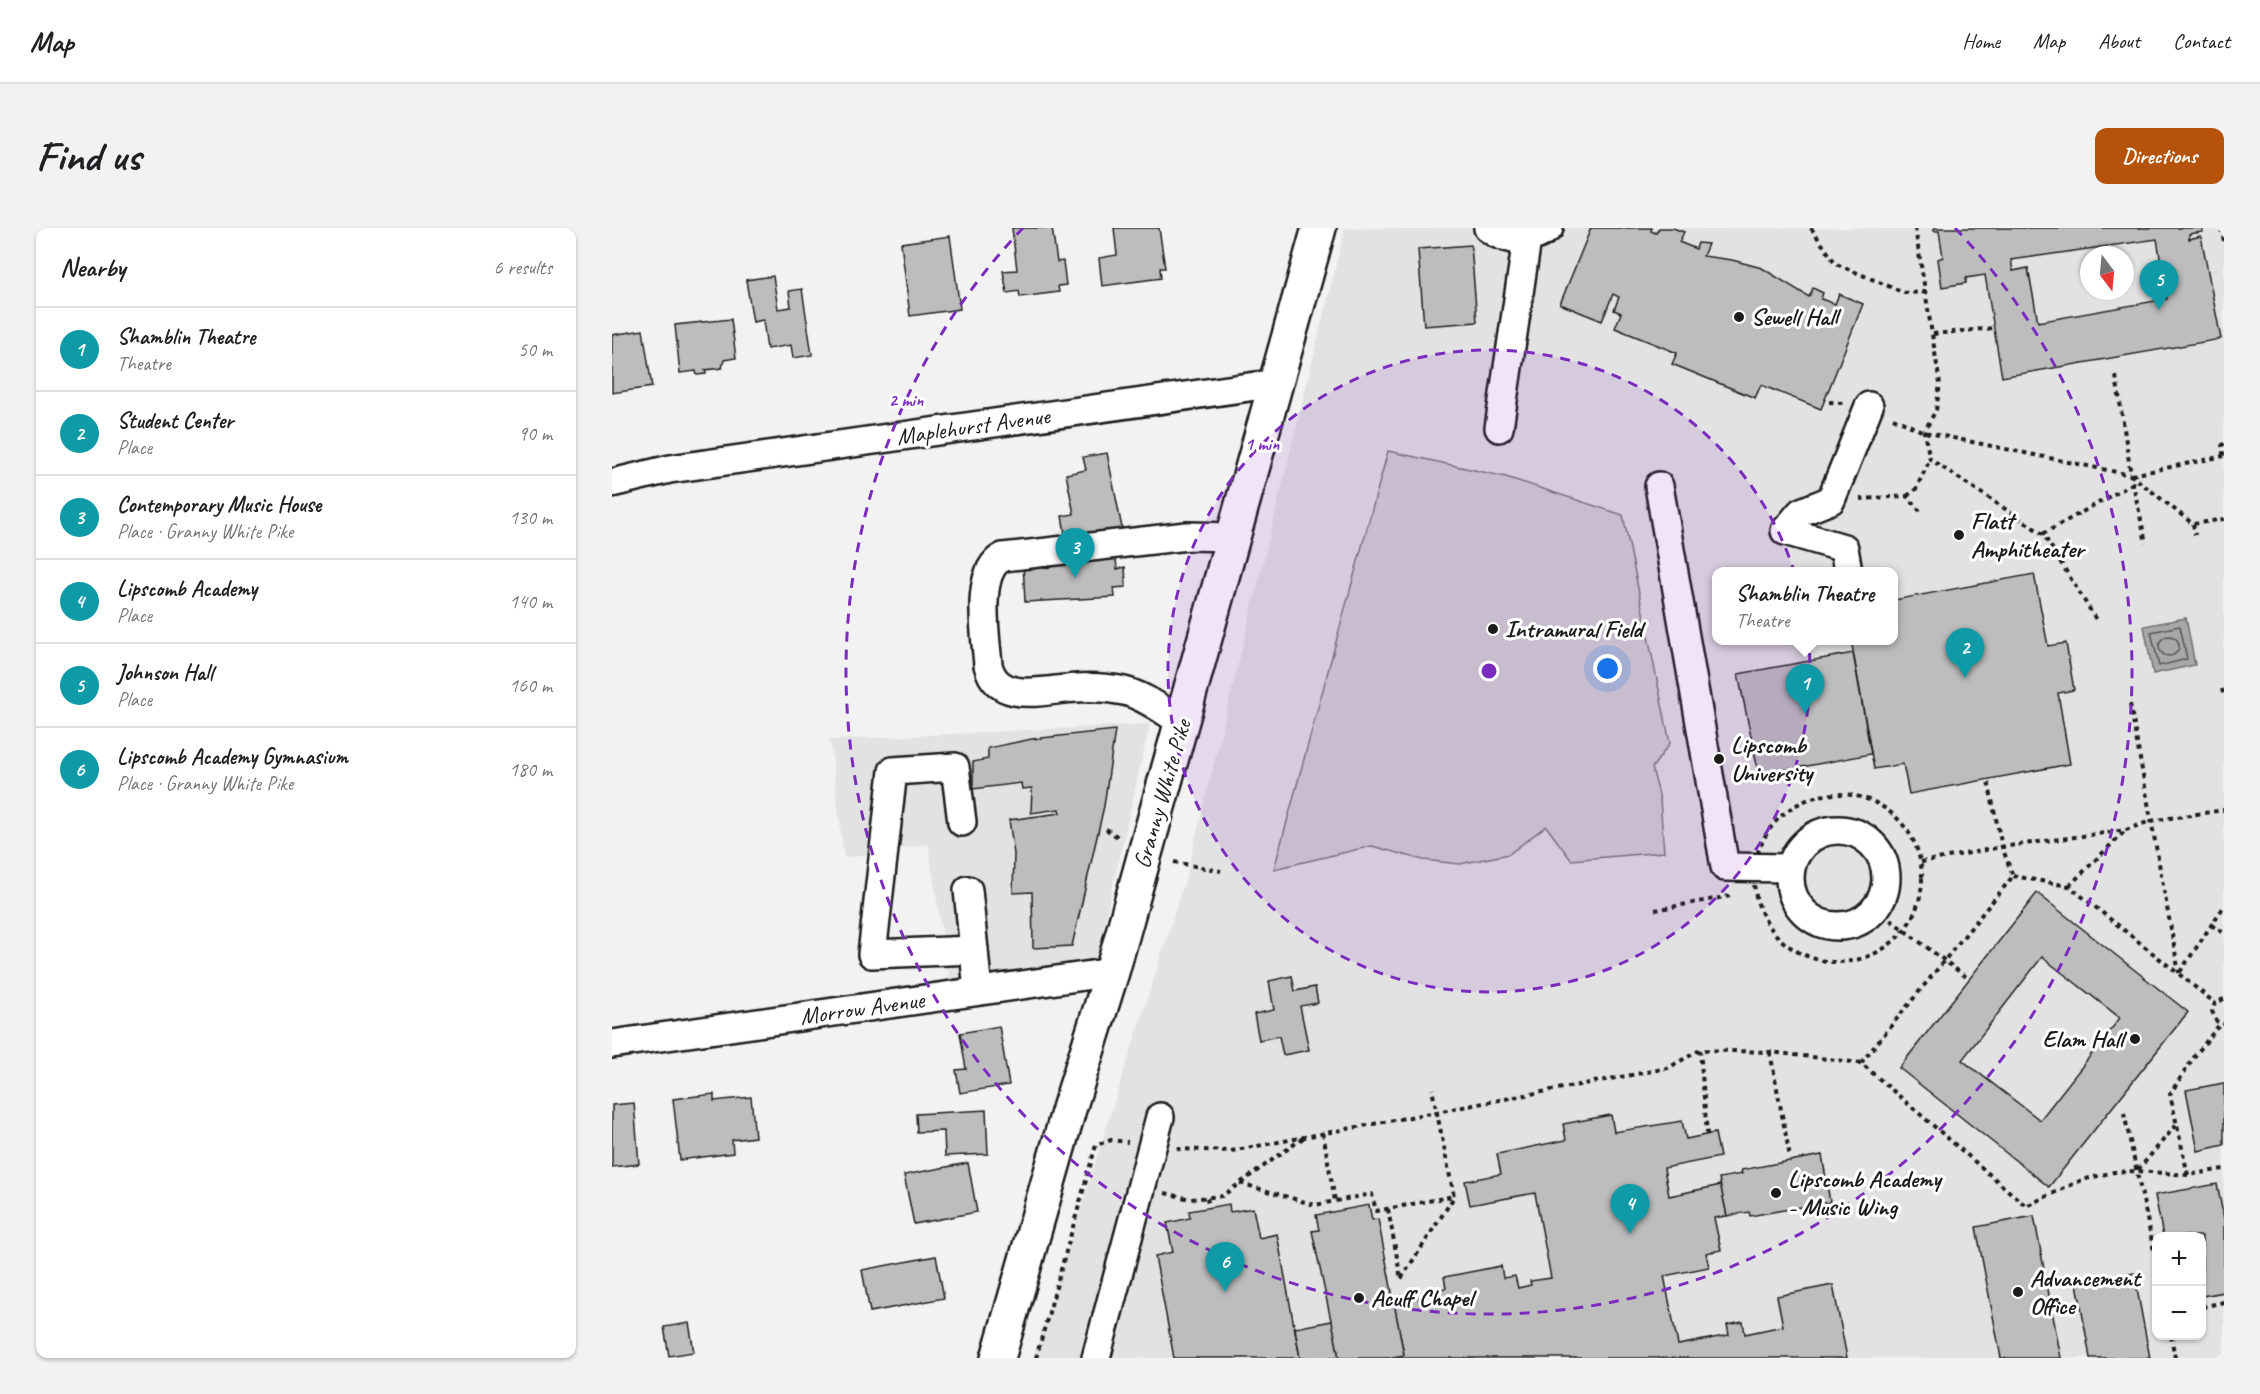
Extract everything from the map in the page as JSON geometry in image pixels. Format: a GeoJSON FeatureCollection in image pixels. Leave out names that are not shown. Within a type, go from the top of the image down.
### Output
{"type":"FeatureCollection","features":[{"type":"Feature","properties":{"kind":"main road","name":"Granny White Pike"},"geometry":{"type":"LineString","coordinates":[[998,1358],[1069,1109],[1112,972],[1319,228]]}},
{"type":"Feature","properties":{"kind":"street"},"geometry":{"type":"LineString","coordinates":[[1488,228],[1511,239],[1538,233],[1499,428]]}},
{"type":"Feature","properties":{"kind":"street","name":"Maplehurst Avenue"},"geometry":{"type":"LineString","coordinates":[[612,483],[670,469],[1277,383]]}},
{"type":"Feature","properties":{"kind":"street"},"geometry":{"type":"LineString","coordinates":[[1847,567],[1844,548],[1785,531],[1801,512],[1831,500],[1869,406]]}},
{"type":"Feature","properties":{"kind":"street","name":"Maplehurst Avenue"},"geometry":{"type":"LineString","coordinates":[[612,470],[670,469]]}},
{"type":"Feature","properties":{"kind":"street"},"geometry":{"type":"LineString","coordinates":[[1659,486],[1725,867],[1754,880],[1790,876]]}},
{"type":"Feature","properties":{"kind":"street"},"geometry":{"type":"LineString","coordinates":[[1182,722],[1125,692],[1077,688],[1023,693],[1008,690],[997,683],[990,674],[988,665],[984,603],[988,571],[994,561],[1003,557],[1186,536],[1234,537]]}},
{"type":"Feature","properties":{"kind":"street"},"geometry":{"type":"LineString","coordinates":[[962,822],[955,767],[893,771],[872,954],[974,950]]}},
{"type":"Feature","properties":{"kind":"street"},"geometry":{"type":"LineString","coordinates":[[1836,830],[1852,831],[1866,838],[1878,850],[1885,864],[1885,887],[1876,909],[1864,920],[1849,926],[1832,927],[1816,923],[1798,906],[1790,876],[1796,853],[1806,841],[1820,833],[1836,830]]}},
{"type":"Feature","properties":{"kind":"street"},"geometry":{"type":"LineString","coordinates":[[968,890],[978,991]]}},
{"type":"Feature","properties":{"kind":"street","name":"Morrow Avenue"},"geometry":{"type":"LineString","coordinates":[[612,1044],[1112,972]]}},
{"type":"Feature","properties":{"kind":"street"},"geometry":{"type":"LineString","coordinates":[[1096,1358],[1160,1118]]}},
{"type":"Feature","properties":{"kind":"path"},"geometry":{"type":"LineString","coordinates":[[1811,228],[1836,264],[1905,294],[1925,292]]}},
{"type":"Feature","properties":{"kind":"path"},"geometry":{"type":"LineString","coordinates":[[1859,500],[1907,495],[1916,489],[1930,459],[1924,432],[1935,410],[1940,384],[1915,228]]}},
{"type":"Feature","properties":{"kind":"path"},"geometry":{"type":"LineString","coordinates":[[2221,228],[2224,241]]}},
{"type":"Feature","properties":{"kind":"path"},"geometry":{"type":"LineString","coordinates":[[1933,334],[1994,327]]}},
{"type":"Feature","properties":{"kind":"path"},"geometry":{"type":"LineString","coordinates":[[2116,376],[2132,484],[2146,543]]}},
{"type":"Feature","properties":{"kind":"path"},"geometry":{"type":"LineString","coordinates":[[1829,402],[1869,406],[1924,432],[2132,475],[2224,458],[2224,443]]}},
{"type":"Feature","properties":{"kind":"path"},"geometry":{"type":"LineString","coordinates":[[1930,459],[2043,534],[2097,621]]}},
{"type":"Feature","properties":{"kind":"path"},"geometry":{"type":"LineString","coordinates":[[2132,475],[2193,524],[2195,535]]}},
{"type":"Feature","properties":{"kind":"path"},"geometry":{"type":"LineString","coordinates":[[2043,534],[2132,484]]}},
{"type":"Feature","properties":{"kind":"path"},"geometry":{"type":"LineString","coordinates":[[1907,495],[1920,511]]}},
{"type":"Feature","properties":{"kind":"path"},"geometry":{"type":"LineString","coordinates":[[2193,524],[2224,519]]}},
{"type":"Feature","properties":{"kind":"path"},"geometry":{"type":"LineString","coordinates":[[2222,689],[2224,697]]}},
{"type":"Feature","properties":{"kind":"path"},"geometry":{"type":"LineString","coordinates":[[2130,704],[2179,973]]}},
{"type":"Feature","properties":{"kind":"path"},"geometry":{"type":"LineString","coordinates":[[1988,781],[2002,847],[2013,876]]}},
{"type":"Feature","properties":{"kind":"path"},"geometry":{"type":"LineString","coordinates":[[1743,893],[1754,880],[1766,833],[1786,812],[1811,798],[1840,793],[1868,798],[1893,813],[1912,835],[1922,862],[1923,886],[1917,909],[1904,930],[1887,947],[1865,958],[1841,962],[1817,959],[1794,950],[1775,934],[1762,914],[1754,880]]}},
{"type":"Feature","properties":{"kind":"path"},"geometry":{"type":"LineString","coordinates":[[1922,862],[2002,847],[2126,830],[2150,821],[2224,810]]}},
{"type":"Feature","properties":{"kind":"path"},"geometry":{"type":"LineString","coordinates":[[2069,886],[2126,830]]}},
{"type":"Feature","properties":{"kind":"path"},"geometry":{"type":"LineString","coordinates":[[1754,880],[1790,876]]}},
{"type":"Feature","properties":{"kind":"path"},"geometry":{"type":"LineString","coordinates":[[2013,876],[2069,886],[2216,1003]]}},
{"type":"Feature","properties":{"kind":"path"},"geometry":{"type":"LineString","coordinates":[[1861,1063],[2013,876]]}},
{"type":"Feature","properties":{"kind":"path"},"geometry":{"type":"LineString","coordinates":[[1655,910],[1732,896]]}},
{"type":"Feature","properties":{"kind":"path"},"geometry":{"type":"LineString","coordinates":[[2179,973],[2224,906]]}},
{"type":"Feature","properties":{"kind":"path"},"geometry":{"type":"LineString","coordinates":[[1876,909],[1969,979]]}},
{"type":"Feature","properties":{"kind":"path"},"geometry":{"type":"LineString","coordinates":[[2211,925],[2224,933]]}},
{"type":"Feature","properties":{"kind":"path"},"geometry":{"type":"LineString","coordinates":[[2188,1175],[2170,1094],[2194,1057],[2222,1024],[2212,1014],[2216,1003],[2224,999]]}},
{"type":"Feature","properties":{"kind":"path"},"geometry":{"type":"LineString","coordinates":[[1700,1050],[1707,1134]]}},
{"type":"Feature","properties":{"kind":"path"},"geometry":{"type":"LineString","coordinates":[[1036,1358],[1096,1144],[1111,1140],[1186,1151],[1231,1151],[1437,1114],[1668,1068],[1700,1050],[1770,1052],[1861,1063],[2026,1206],[2082,1180],[2114,1172],[2138,1171],[2188,1175],[2224,1169]]}},
{"type":"Feature","properties":{"kind":"path"},"geometry":{"type":"LineString","coordinates":[[1770,1052],[1790,1157]]}},
{"type":"Feature","properties":{"kind":"path"},"geometry":{"type":"LineString","coordinates":[[1388,1209],[1401,1279],[1454,1196],[1432,1089]]}},
{"type":"Feature","properties":{"kind":"path"},"geometry":{"type":"LineString","coordinates":[[2124,1113],[2152,1237]]}},
{"type":"Feature","properties":{"kind":"path"},"geometry":{"type":"LineString","coordinates":[[2138,1171],[2177,1124]]}},
{"type":"Feature","properties":{"kind":"path"},"geometry":{"type":"LineString","coordinates":[[1323,1133],[1335,1201]]}},
{"type":"Feature","properties":{"kind":"path"},"geometry":{"type":"LineString","coordinates":[[1140,1187],[1191,1199],[1222,1196],[1306,1136]]}},
{"type":"Feature","properties":{"kind":"path"},"geometry":{"type":"LineString","coordinates":[[1240,1183],[1316,1205],[1372,1194],[1376,1211],[1454,1196]]}},
{"type":"Feature","properties":{"kind":"path"},"geometry":{"type":"LineString","coordinates":[[1207,1198],[1209,1207]]}},
{"type":"Feature","properties":{"kind":"path"},"geometry":{"type":"LineString","coordinates":[[2206,1306],[2224,1302]]}},
{"type":"Feature","properties":{"kind":"path"},"geometry":{"type":"LineString","coordinates":[[2172,1340],[2175,1358]]}},
{"type":"Feature","properties":{"kind":"shaded area","name":"Lipscomb University"},"geometry":{"type":"Polygon","coordinates":[[[1345,228],[2224,228],[2224,1358],[1033,1358],[1186,877],[1345,228]]]}},
{"type":"Feature","properties":{"kind":"shaded area","name":"Intramural Field"},"geometry":{"type":"Polygon","coordinates":[[[1388,451],[1506,477],[1623,515],[1670,743],[1652,768],[1660,799],[1664,852],[1571,860],[1546,826],[1509,854],[1460,864],[1423,860],[1372,846],[1274,869],[1388,451]]]}},
{"type":"Feature","properties":{"kind":"shaded area"},"geometry":{"type":"Polygon","coordinates":[[[1150,724],[1096,959],[951,988],[928,844],[844,858],[830,740],[1150,724]]]}},
{"type":"Feature","properties":{"kind":"water"},"geometry":{"type":"Polygon","coordinates":[[[2186,618],[2195,665],[2153,674],[2144,626],[2186,618]]]}},
{"type":"Feature","properties":{"kind":"building"},"geometry":{"type":"Polygon","coordinates":[[[1012,228],[1052,228],[1057,262],[1063,261],[1066,285],[1058,286],[1059,292],[1020,297],[1019,291],[1007,293],[1003,271],[1017,270],[1012,228]]]}},
{"type":"Feature","properties":{"kind":"building"},"geometry":{"type":"Polygon","coordinates":[[[1114,228],[1159,228],[1165,268],[1160,268],[1161,278],[1102,286],[1099,258],[1117,255],[1114,228]]]}},
{"type":"Feature","properties":{"kind":"building","name":"Sewell Hall"},"geometry":{"type":"Polygon","coordinates":[[[1591,228],[1652,228],[1651,231],[1656,233],[1659,228],[1673,228],[1684,232],[1679,242],[1696,249],[1698,243],[1708,244],[1703,256],[1732,260],[1762,268],[1809,297],[1813,288],[1823,293],[1821,299],[1835,304],[1839,294],[1863,304],[1821,409],[1761,385],[1755,398],[1672,364],[1677,353],[1615,328],[1621,313],[1614,310],[1619,297],[1613,294],[1602,321],[1560,304],[1591,228]]]}},
{"type":"Feature","properties":{"kind":"building"},"geometry":{"type":"Polygon","coordinates":[[[1934,228],[2202,228],[2203,232],[2189,234],[2189,239],[2201,236],[2221,339],[2002,377],[1985,275],[1966,278],[1966,283],[1942,287],[1938,259],[1943,257],[1939,231],[1934,231],[1934,228]]]}},
{"type":"Feature","properties":{"kind":"building"},"geometry":{"type":"Polygon","coordinates":[[[950,236],[960,309],[910,316],[901,243],[950,236]]]}},
{"type":"Feature","properties":{"kind":"building"},"geometry":{"type":"Polygon","coordinates":[[[1471,245],[1477,322],[1424,326],[1418,249],[1471,245]]]}},
{"type":"Feature","properties":{"kind":"building"},"geometry":{"type":"Polygon","coordinates":[[[773,276],[778,309],[791,307],[789,291],[802,289],[812,355],[793,358],[791,345],[767,349],[763,320],[753,322],[746,280],[773,276]]]}},
{"type":"Feature","properties":{"kind":"building"},"geometry":{"type":"Polygon","coordinates":[[[731,319],[736,358],[724,360],[722,368],[705,370],[706,374],[697,375],[696,371],[680,373],[675,325],[731,319]]]}},
{"type":"Feature","properties":{"kind":"building"},"geometry":{"type":"Polygon","coordinates":[[[643,330],[652,387],[612,393],[612,335],[643,330]]]}},
{"type":"Feature","properties":{"kind":"building"},"geometry":{"type":"Polygon","coordinates":[[[1107,453],[1122,528],[1066,539],[1062,516],[1074,514],[1066,474],[1086,470],[1083,457],[1107,453]]]}},
{"type":"Feature","properties":{"kind":"building"},"geometry":{"type":"Polygon","coordinates":[[[1116,559],[1117,569],[1125,567],[1126,587],[1114,588],[1115,597],[1025,602],[1023,563],[1116,559]]]}},
{"type":"Feature","properties":{"kind":"building"},"geometry":{"type":"Polygon","coordinates":[[[2034,574],[2048,646],[2066,643],[2074,690],[2058,693],[2070,764],[1909,794],[1903,764],[1874,769],[1852,645],[1898,645],[1898,599],[2034,574]]]}},
{"type":"Feature","properties":{"kind":"building"},"geometry":{"type":"Polygon","coordinates":[[[1853,653],[1871,754],[1759,775],[1738,674],[1853,653]]]}},
{"type":"Feature","properties":{"kind":"building"},"geometry":{"type":"Polygon","coordinates":[[[1115,730],[1104,806],[1072,946],[1033,948],[1032,892],[1013,893],[1014,854],[1009,820],[1060,813],[1059,809],[1031,813],[1032,788],[1022,789],[1021,783],[973,789],[973,762],[988,759],[988,748],[1032,739],[1115,730]]]}},
{"type":"Feature","properties":{"kind":"building","name":"Elam Hall"},"geometry":{"type":"Polygon","coordinates":[[[2037,893],[2188,1012],[2049,1187],[1899,1068],[2037,893]],[[2042,957],[1962,1060],[2040,1120],[2120,1018],[2042,957]]]}},
{"type":"Feature","properties":{"kind":"building"},"geometry":{"type":"Polygon","coordinates":[[[1292,976],[1295,991],[1315,987],[1318,1003],[1300,1006],[1309,1050],[1283,1055],[1279,1036],[1259,1040],[1254,1014],[1274,1010],[1269,981],[1292,976]]]}},
{"type":"Feature","properties":{"kind":"building"},"geometry":{"type":"Polygon","coordinates":[[[999,1026],[1009,1085],[960,1093],[956,1070],[966,1069],[960,1033],[999,1026]]]}},
{"type":"Feature","properties":{"kind":"building"},"geometry":{"type":"Polygon","coordinates":[[[2224,1083],[2224,1145],[2198,1151],[2186,1090],[2224,1083]]]}},
{"type":"Feature","properties":{"kind":"building"},"geometry":{"type":"Polygon","coordinates":[[[714,1094],[714,1101],[751,1097],[755,1137],[732,1140],[733,1153],[680,1160],[673,1099],[714,1094]]]}},
{"type":"Feature","properties":{"kind":"building"},"geometry":{"type":"Polygon","coordinates":[[[634,1103],[639,1164],[612,1167],[612,1105],[634,1103]]]}},
{"type":"Feature","properties":{"kind":"building"},"geometry":{"type":"Polygon","coordinates":[[[986,1110],[988,1154],[945,1156],[944,1131],[917,1132],[916,1114],[986,1110]]]}},
{"type":"Feature","properties":{"kind":"building"},"geometry":{"type":"Polygon","coordinates":[[[1611,1115],[1614,1132],[1682,1121],[1686,1139],[1715,1133],[1720,1157],[1664,1168],[1669,1196],[1721,1185],[1727,1216],[1714,1218],[1721,1250],[1706,1253],[1709,1267],[1664,1276],[1678,1345],[1729,1335],[1727,1325],[1743,1322],[1745,1334],[1783,1326],[1777,1296],[1833,1285],[1847,1358],[1387,1358],[1404,1355],[1394,1305],[1398,1304],[1397,1297],[1410,1294],[1411,1299],[1418,1297],[1420,1305],[1434,1302],[1432,1290],[1446,1288],[1444,1277],[1501,1266],[1503,1278],[1515,1276],[1518,1288],[1531,1285],[1530,1281],[1551,1278],[1535,1193],[1470,1205],[1465,1181],[1501,1174],[1497,1154],[1566,1140],[1563,1124],[1611,1115]]]}},
{"type":"Feature","properties":{"kind":"building","name":"Lipscomb Academy - Music Wing"},"geometry":{"type":"Polygon","coordinates":[[[1822,1155],[1830,1202],[1750,1216],[1749,1212],[1727,1216],[1719,1178],[1742,1174],[1741,1170],[1822,1155]]]}},
{"type":"Feature","properties":{"kind":"building"},"geometry":{"type":"Polygon","coordinates":[[[968,1163],[977,1212],[914,1224],[904,1175],[968,1163]]]}},
{"type":"Feature","properties":{"kind":"building"},"geometry":{"type":"Polygon","coordinates":[[[2217,1184],[2224,1219],[2224,1292],[2206,1295],[2206,1232],[2162,1232],[2155,1195],[2217,1184]]]}},
{"type":"Feature","properties":{"kind":"building"},"geometry":{"type":"Polygon","coordinates":[[[1229,1204],[1230,1212],[1253,1208],[1259,1238],[1277,1234],[1300,1358],[1174,1358],[1155,1256],[1173,1252],[1167,1223],[1190,1218],[1189,1211],[1229,1204]]]}},
{"type":"Feature","properties":{"kind":"building","name":"Acuff Chapel"},"geometry":{"type":"Polygon","coordinates":[[[1369,1205],[1372,1220],[1378,1219],[1404,1355],[1387,1358],[1339,1358],[1312,1231],[1319,1230],[1316,1215],[1369,1205]]]}},
{"type":"Feature","properties":{"kind":"building","name":"Advancement Office"},"geometry":{"type":"Polygon","coordinates":[[[2034,1216],[2061,1358],[2001,1358],[1976,1227],[2034,1216]]]}},
{"type":"Feature","properties":{"kind":"building"},"geometry":{"type":"Polygon","coordinates":[[[936,1256],[944,1298],[870,1312],[862,1270],[936,1256]]]}},
{"type":"Feature","properties":{"kind":"building"},"geometry":{"type":"Polygon","coordinates":[[[2134,1273],[2150,1358],[2090,1358],[2077,1283],[2134,1273]]]}},
{"type":"Feature","properties":{"kind":"building"},"geometry":{"type":"Polygon","coordinates":[[[1332,1321],[1339,1358],[1300,1358],[1295,1328],[1332,1321]]]}},
{"type":"Feature","properties":{"kind":"building"},"geometry":{"type":"Polygon","coordinates":[[[689,1323],[694,1352],[669,1356],[664,1327],[689,1323]]]}},
{"type":"Feature","properties":{"kind":"place","name":"Johnson Hall"},"geometry":{"type":"Point","coordinates":[2159,310]}},
{"type":"Feature","properties":{"kind":"place","name":"Sewell Hall"},"geometry":{"type":"Point","coordinates":[1739,317]}},
{"type":"Feature","properties":{"kind":"place","name":"Flatt Amphitheater"},"geometry":{"type":"Point","coordinates":[1959,535]}},
{"type":"Feature","properties":{"kind":"place","name":"Contemporary Music House"},"geometry":{"type":"Point","coordinates":[1075,578]}},
{"type":"Feature","properties":{"kind":"place","name":"Intramural Field"},"geometry":{"type":"Point","coordinates":[1493,629]}},
{"type":"Feature","properties":{"kind":"place","name":"Student Center"},"geometry":{"type":"Point","coordinates":[1965,678]}},
{"type":"Feature","properties":{"kind":"place","name":"Shamblin Theatre"},"geometry":{"type":"Point","coordinates":[1805,714]}},
{"type":"Feature","properties":{"kind":"place","name":"Lipscomb University"},"geometry":{"type":"Point","coordinates":[1719,759]}},
{"type":"Feature","properties":{"kind":"place","name":"Elam Hall"},"geometry":{"type":"Point","coordinates":[2135,1039]}},
{"type":"Feature","properties":{"kind":"place","name":"Lipscomb Academy - Music Wing"},"geometry":{"type":"Point","coordinates":[1776,1193]}},
{"type":"Feature","properties":{"kind":"place","name":"Lipscomb Academy"},"geometry":{"type":"Point","coordinates":[1630,1234]}},
{"type":"Feature","properties":{"kind":"place","name":"Lipscomb Academy Gymnasium"},"geometry":{"type":"Point","coordinates":[1225,1292]}},
{"type":"Feature","properties":{"kind":"place","name":"Advancement Office"},"geometry":{"type":"Point","coordinates":[2018,1292]}},
{"type":"Feature","properties":{"kind":"place","name":"Acuff Chapel"},"geometry":{"type":"Point","coordinates":[1359,1298]}}]}
